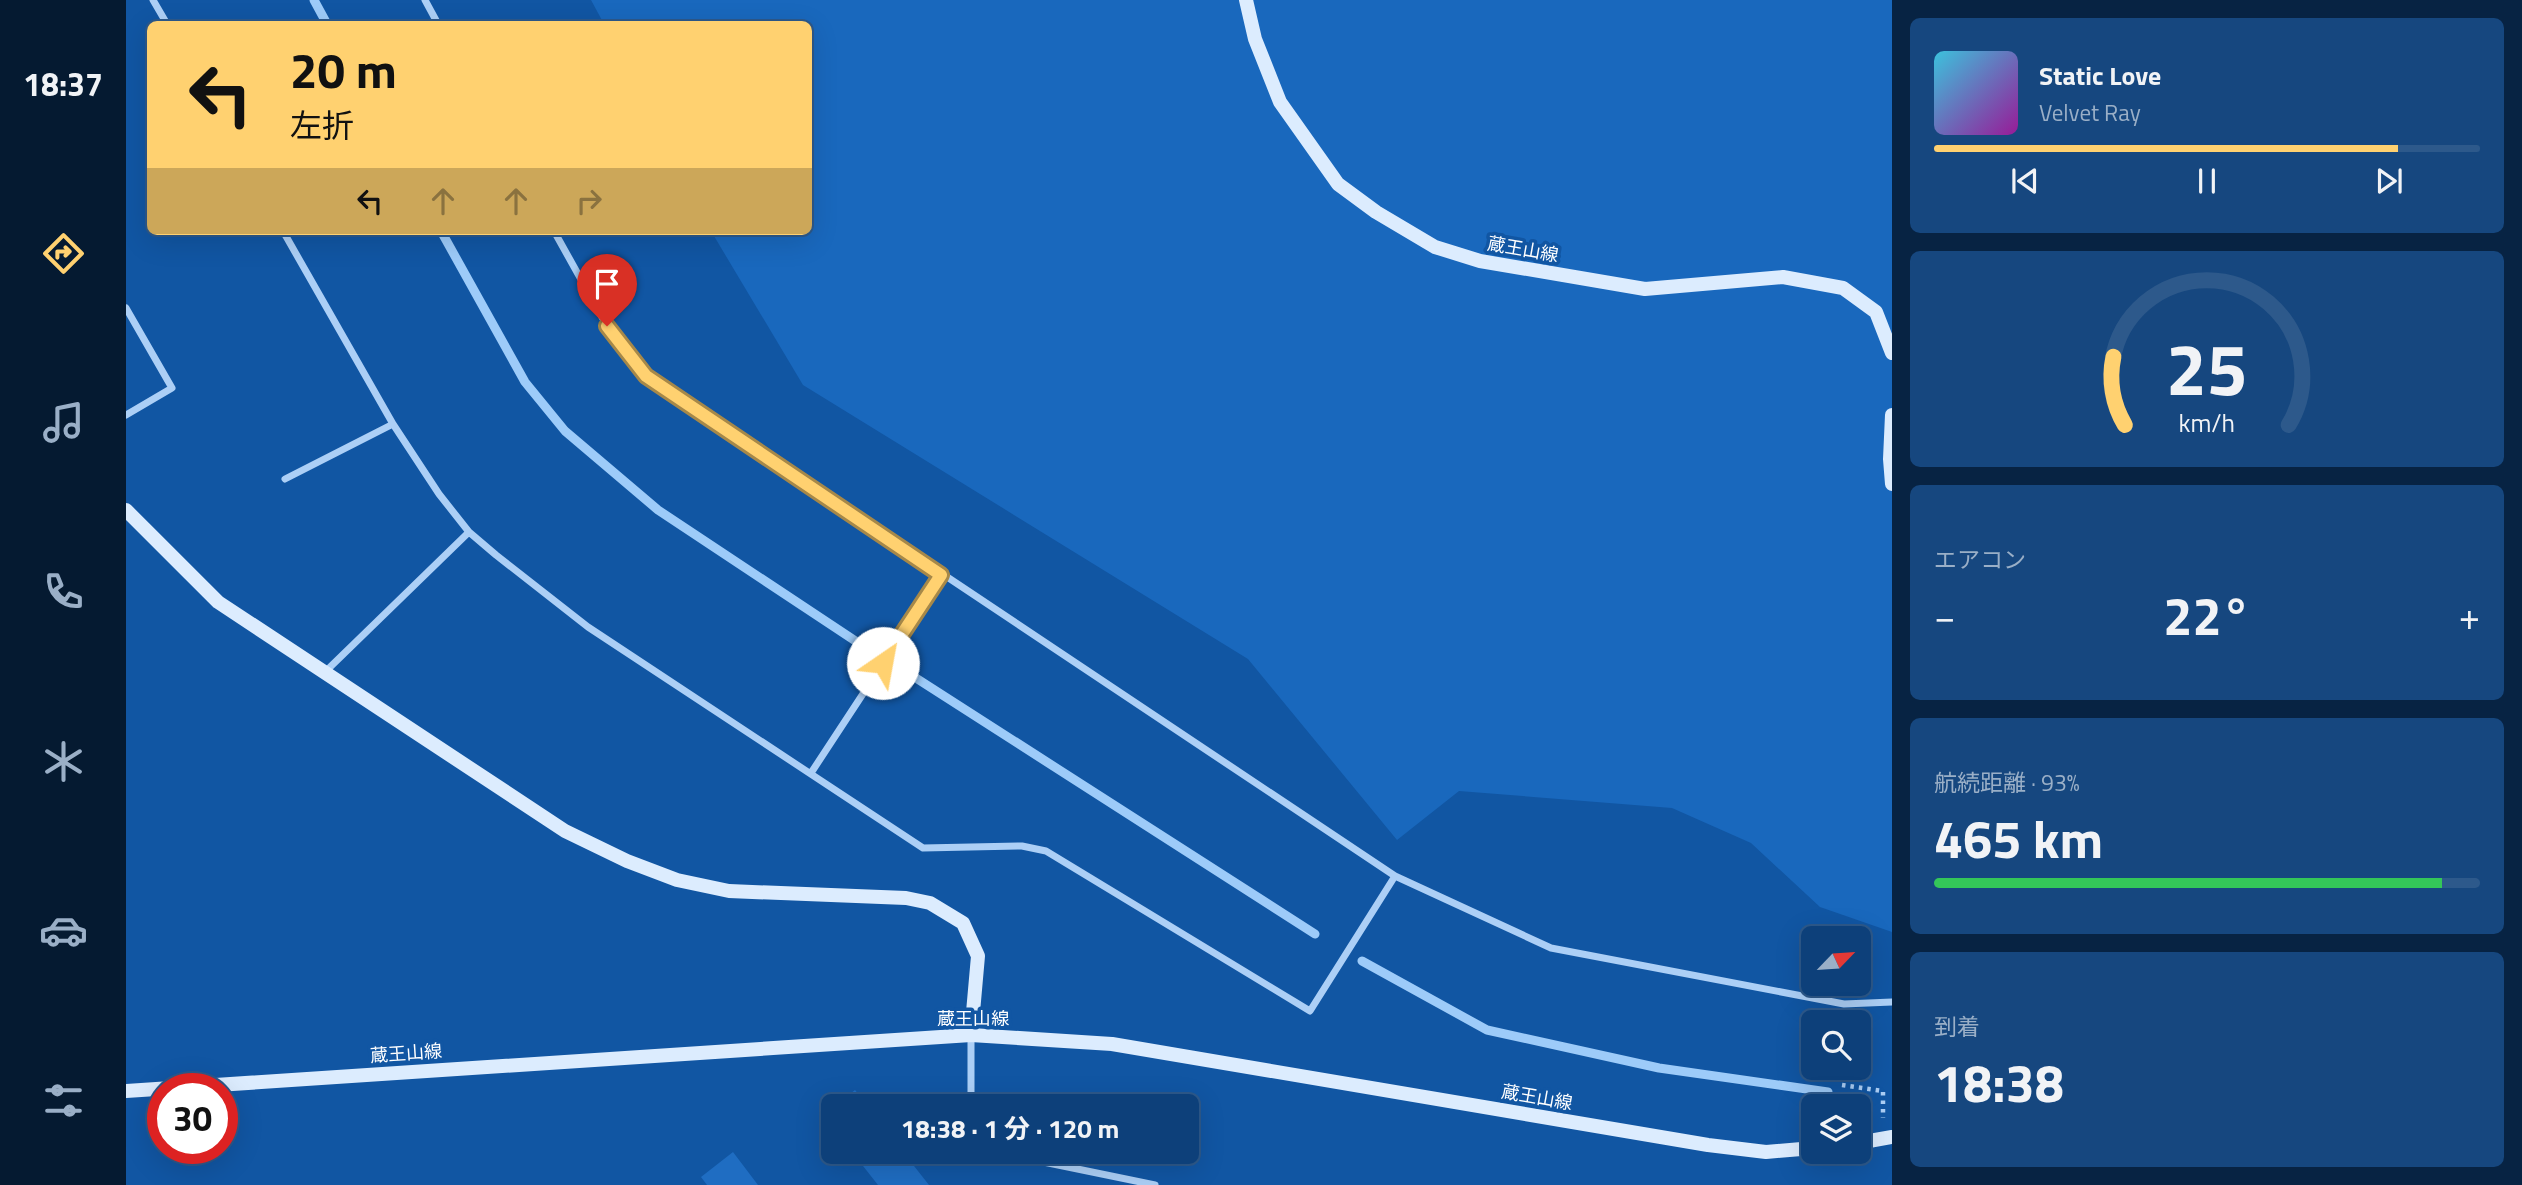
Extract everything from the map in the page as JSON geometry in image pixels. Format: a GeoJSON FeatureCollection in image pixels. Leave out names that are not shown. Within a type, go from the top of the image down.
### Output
{"type":"FeatureCollection","features":[{"type":"Feature","properties":{"kind":"main road","name":"蔵王山線"},"geometry":{"type":"LineString","coordinates":[[1246,0],[1255,39],[1280,102],[1338,184],[1376,212],[1434,247],[1480,261],[1645,289],[1783,277],[1843,288],[1876,312],[1892,353]]}},
{"type":"Feature","properties":{"kind":"main road"},"geometry":{"type":"LineString","coordinates":[[1892,415],[1892,484]]}},
{"type":"Feature","properties":{"kind":"main road"},"geometry":{"type":"LineString","coordinates":[[126,510],[218,602],[565,831],[626,861],[677,880],[729,891],[906,898],[930,903],[963,923],[978,956],[971,1035]]}},
{"type":"Feature","properties":{"kind":"main road","name":"蔵王山線"},"geometry":{"type":"LineString","coordinates":[[126,1091],[971,1035],[1112,1044],[1708,1146],[1766,1152],[1801,1149]]}},
{"type":"Feature","properties":{"kind":"street"},"geometry":{"type":"LineString","coordinates":[[153,0],[165,21]]}},
{"type":"Feature","properties":{"kind":"street"},"geometry":{"type":"LineString","coordinates":[[425,0],[437,21]]}},
{"type":"Feature","properties":{"kind":"street"},"geometry":{"type":"LineString","coordinates":[[285,235],[393,424],[439,494],[469,532],[588,627],[923,848],[1022,846],[1046,851],[1310,1011],[1395,876]]}},
{"type":"Feature","properties":{"kind":"street"},"geometry":{"type":"LineString","coordinates":[[556,235],[607,326],[646,376],[1395,876],[1551,948],[1844,1004],[1892,1002]]}},
{"type":"Feature","properties":{"kind":"street"},"geometry":{"type":"LineString","coordinates":[[126,308],[172,388],[126,415]]}},
{"type":"Feature","properties":{"kind":"street"},"geometry":{"type":"LineString","coordinates":[[285,479],[393,424]]}},
{"type":"Feature","properties":{"kind":"street"},"geometry":{"type":"LineString","coordinates":[[325,673],[469,532]]}},
{"type":"Feature","properties":{"kind":"street"},"geometry":{"type":"LineString","coordinates":[[811,773],[941,575]]}},
{"type":"Feature","properties":{"kind":"street"},"geometry":{"type":"LineString","coordinates":[[971,1035],[971,1094]]}},
{"type":"Feature","properties":{"kind":"street"},"geometry":{"type":"LineString","coordinates":[[1053,1164],[1155,1185]]}},
{"type":"Feature","properties":{"kind":"path"},"geometry":{"type":"LineString","coordinates":[[1842,1080],[1842,1085],[1883,1091],[1888,1138]]}},
{"type":"Feature","properties":{"kind":"shaded area"},"geometry":{"type":"Polygon","coordinates":[[[591,0],[1892,0],[1892,932],[1820,907],[1751,843],[1672,808],[1459,791],[1397,840],[1248,659],[803,385],[713,235],[812,235],[812,21],[602,21],[591,0]]]}},
{"type":"Feature","properties":{"kind":"building"},"geometry":{"type":"Polygon","coordinates":[[[733,1152],[758,1185],[707,1185],[701,1177],[733,1152]]]}},
{"type":"Feature","properties":{"kind":"building"},"geometry":{"type":"Polygon","coordinates":[[[861,1164],[912,1164],[929,1185],[878,1185],[861,1164]]]}},
{"type":"Feature","properties":{"kind":"waterway"},"geometry":{"type":"LineString","coordinates":[[314,0],[325,21]]}},
{"type":"Feature","properties":{"kind":"waterway"},"geometry":{"type":"LineString","coordinates":[[443,235],[525,382],[565,431],[658,510],[860,644]]}},
{"type":"Feature","properties":{"kind":"waterway"},"geometry":{"type":"LineString","coordinates":[[905,671],[1315,934]]}},
{"type":"Feature","properties":{"kind":"waterway"},"geometry":{"type":"LineString","coordinates":[[1362,961],[1487,1030],[1659,1068],[1828,1092]]}},
{"type":"Feature","properties":{"kind":"route"},"geometry":{"type":"LineString","coordinates":[[607,326],[646,376],[941,575],[883,663]]}}]}
